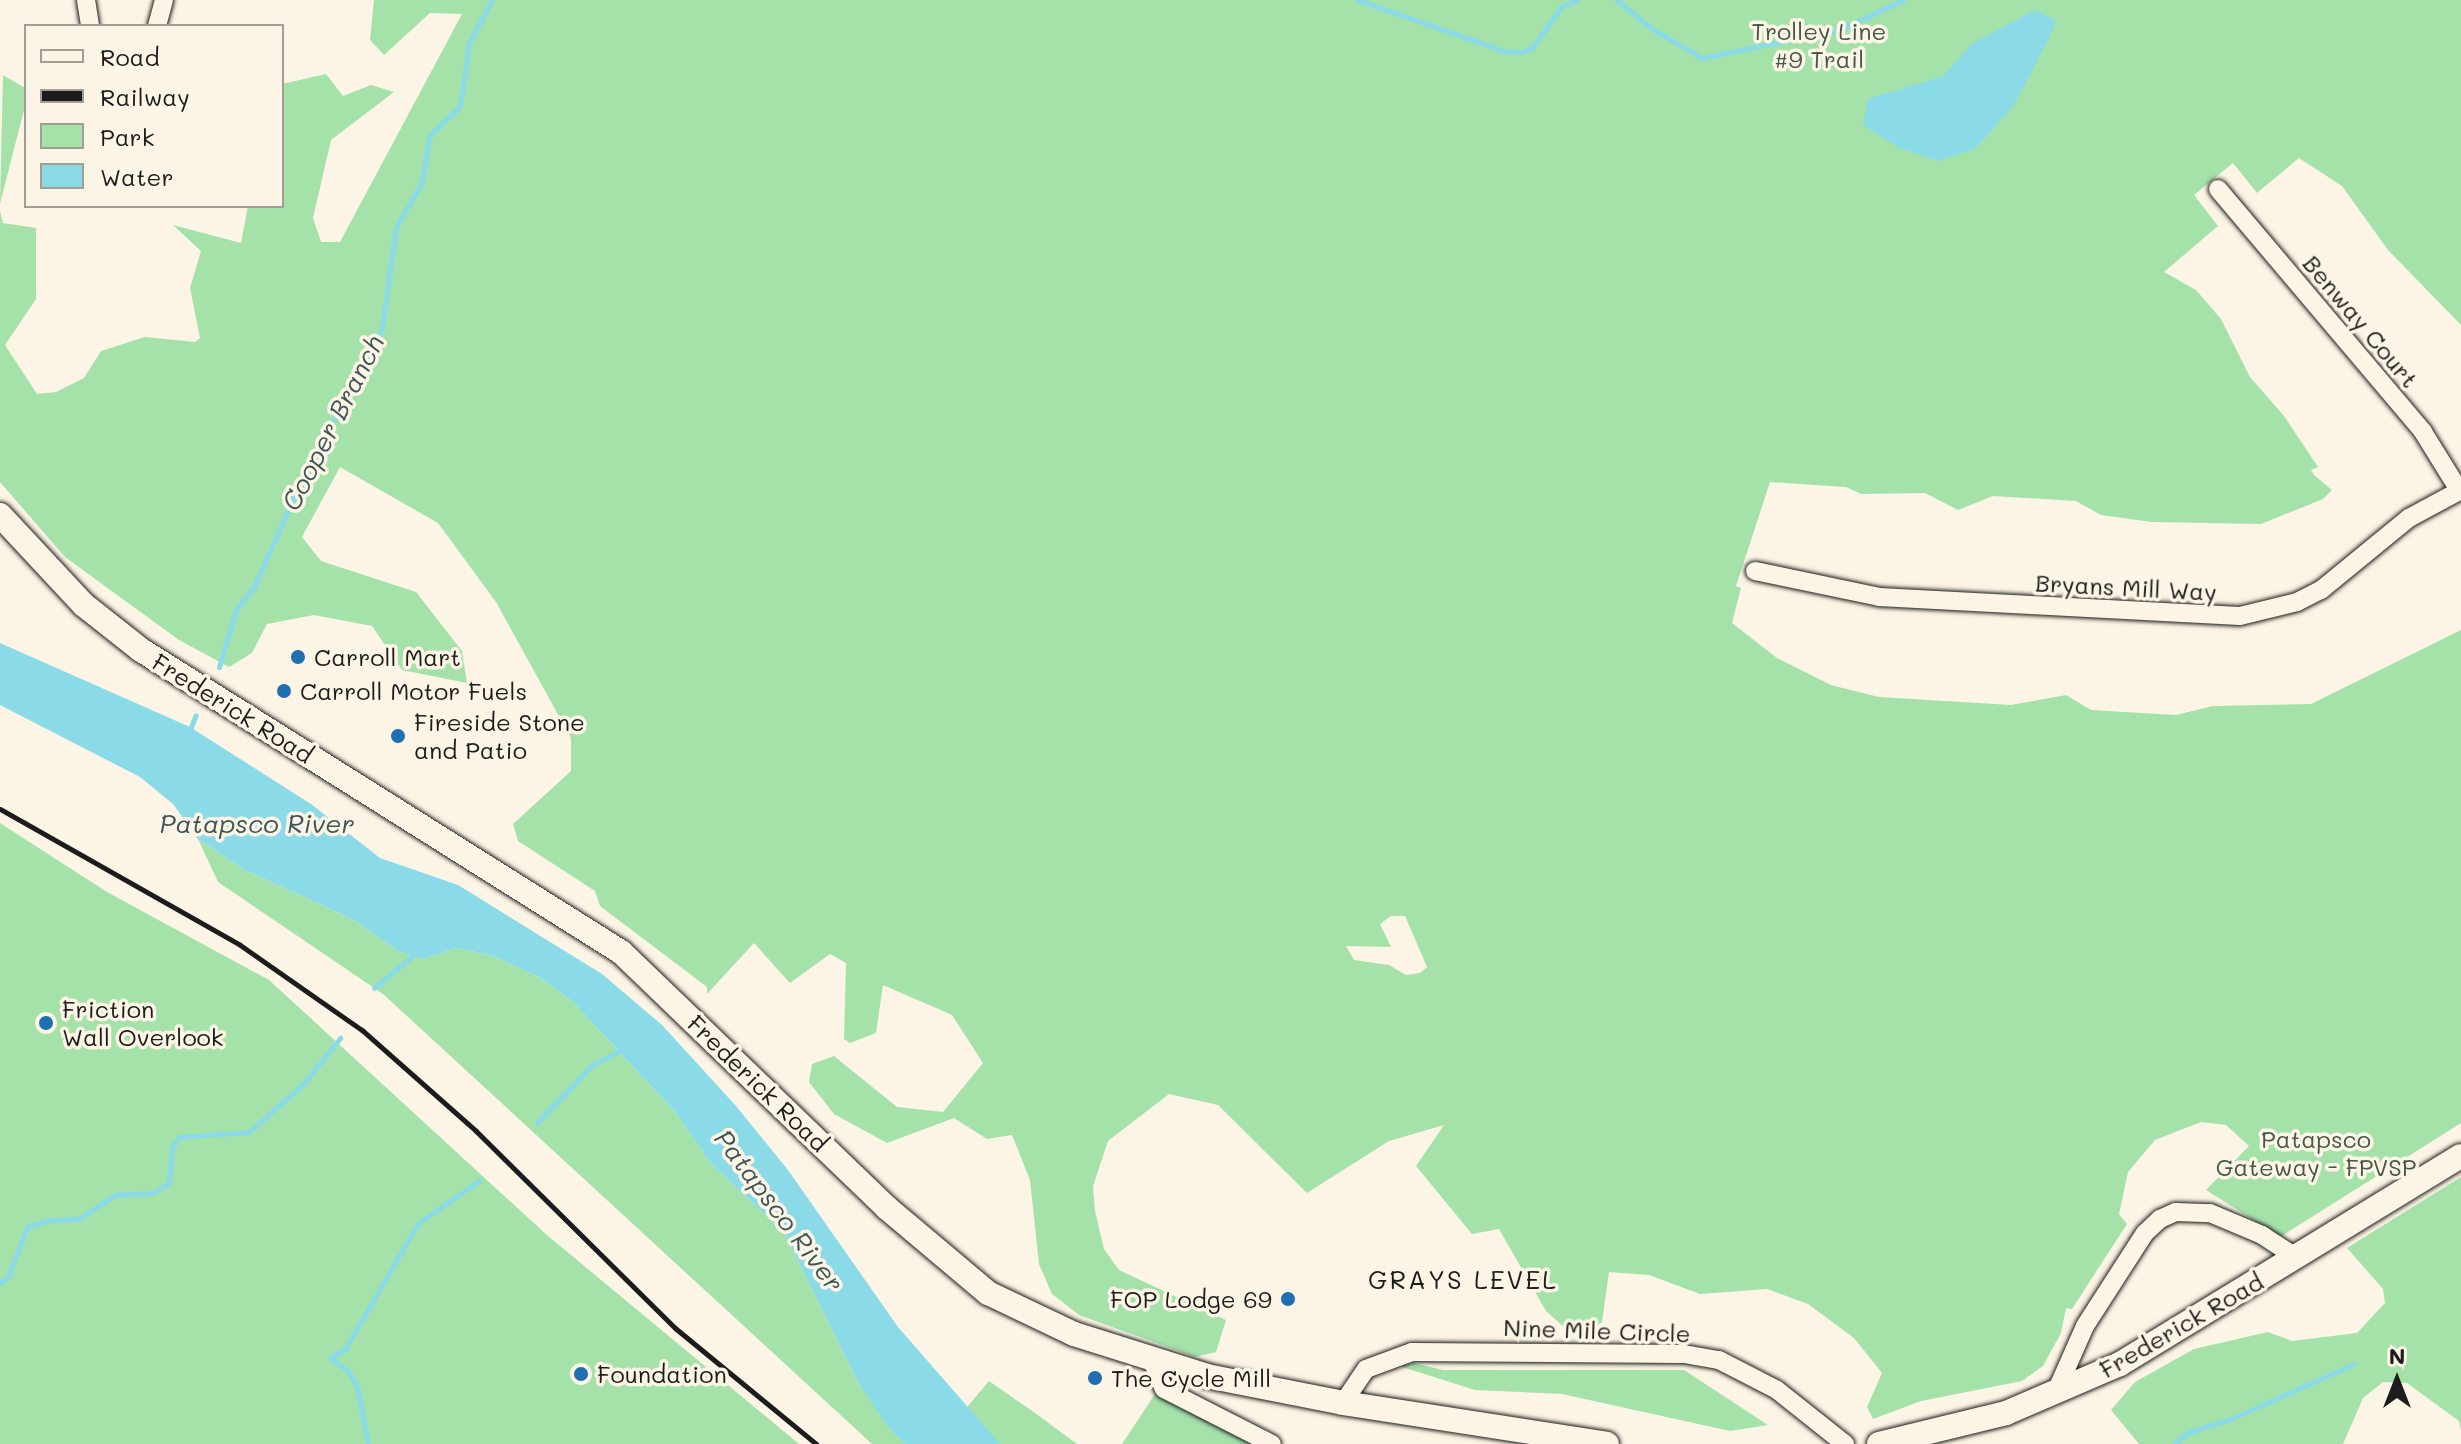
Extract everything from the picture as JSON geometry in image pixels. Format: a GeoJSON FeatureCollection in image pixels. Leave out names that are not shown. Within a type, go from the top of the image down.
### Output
{"type":"FeatureCollection","features":[{"type":"Feature","properties":{"kind":"main road","name":"Frederick Road"},"geometry":{"type":"LineString","coordinates":[[0,515],[84,605],[141,650],[621,952],[887,1208],[988,1293],[1022,1312],[1152,1361],[1343,1403],[1607,1444]]}},
{"type":"Feature","properties":{"kind":"main road","name":"Frederick Road"},"geometry":{"type":"LineString","coordinates":[[1879,1444],[1954,1428],[2055,1394],[2159,1343],[2461,1156]]}},
{"type":"Feature","properties":{"kind":"street"},"geometry":{"type":"LineString","coordinates":[[86,0],[90,24]]}},
{"type":"Feature","properties":{"kind":"street"},"geometry":{"type":"LineString","coordinates":[[158,24],[164,0]]}},
{"type":"Feature","properties":{"kind":"street","name":"Benway Court"},"geometry":{"type":"LineString","coordinates":[[2218,189],[2423,432],[2460,490]]}},
{"type":"Feature","properties":{"kind":"street","name":"Bryans Mill Way"},"geometry":{"type":"LineString","coordinates":[[1755,571],[1879,597],[2240,616],[2297,602],[2321,590],[2409,518],[2460,490]]}},
{"type":"Feature","properties":{"kind":"street"},"geometry":{"type":"LineString","coordinates":[[2055,1394],[2085,1326],[2145,1233],[2160,1219],[2176,1212],[2210,1213],[2262,1235],[2297,1258]]}},
{"type":"Feature","properties":{"kind":"street","name":"Nine Mile Circle"},"geometry":{"type":"LineString","coordinates":[[1343,1403],[1366,1369],[1412,1352],[1684,1354],[1719,1360],[1777,1390],[1845,1444]]}},
{"type":"Feature","properties":{"kind":"street"},"geometry":{"type":"LineString","coordinates":[[1152,1361],[1164,1389],[1272,1444]]}},
{"type":"Feature","properties":{"kind":"green space"},"geometry":{"type":"Polygon","coordinates":[[[374,0],[2461,0],[2461,325],[2388,250],[2342,186],[2299,158],[2257,193],[2233,163],[2194,195],[2218,226],[2164,272],[2196,290],[2221,319],[2250,377],[2284,416],[2318,467],[2311,470],[2314,475],[2332,490],[2323,499],[2261,524],[2152,522],[2101,515],[2076,501],[1993,496],[1958,510],[1925,493],[1861,494],[1846,487],[1770,482],[1736,586],[1741,588],[1732,623],[1777,658],[1831,685],[1879,697],[2011,705],[2066,695],[2091,710],[2176,715],[2213,706],[2311,704],[2461,630],[2461,1123],[2280,1237],[2206,1190],[2249,1146],[2226,1125],[2201,1122],[2155,1140],[2128,1172],[2119,1214],[2127,1224],[2072,1309],[2066,1308],[2061,1333],[2043,1366],[2022,1381],[1921,1401],[1873,1419],[1867,1407],[1882,1373],[1854,1338],[1808,1304],[1767,1289],[1700,1294],[1649,1275],[1609,1272],[1602,1322],[1594,1328],[1566,1329],[1546,1311],[1499,1229],[1472,1234],[1416,1166],[1444,1125],[1389,1141],[1307,1193],[1218,1105],[1169,1094],[1108,1141],[1093,1186],[1095,1211],[1104,1249],[1119,1270],[1226,1320],[1216,1352],[1195,1357],[1079,1315],[1052,1294],[1039,1264],[1030,1180],[1012,1135],[987,1139],[954,1118],[887,1143],[834,1114],[809,1082],[812,1064],[834,1056],[897,1107],[943,1112],[983,1063],[952,1015],[883,985],[876,1033],[850,1043],[844,1039],[846,963],[830,954],[790,983],[754,943],[707,994],[707,987],[600,906],[595,891],[518,841],[513,824],[571,771],[571,738],[496,602],[438,523],[340,467],[302,537],[321,561],[416,592],[462,651],[467,683],[402,670],[372,626],[314,615],[267,624],[252,653],[229,667],[179,640],[65,557],[0,482],[0,211],[3,223],[36,228],[36,299],[5,345],[37,394],[56,392],[84,378],[101,351],[145,337],[195,342],[200,338],[190,288],[201,251],[173,225],[241,243],[248,208],[284,208],[284,84],[326,74],[343,96],[371,85],[394,92],[331,140],[313,218],[321,242],[340,242],[462,14],[430,13],[384,55],[370,40],[374,0]],[[1391,916],[1380,924],[1391,947],[1346,946],[1354,960],[1389,965],[1406,975],[1420,973],[1427,967],[1405,916],[1391,916]]]}},
{"type":"Feature","properties":{"kind":"green space"},"geometry":{"type":"Polygon","coordinates":[[[3,75],[24,87],[24,110],[0,204],[3,75]]]}},
{"type":"Feature","properties":{"kind":"green space"},"geometry":{"type":"Polygon","coordinates":[[[0,823],[107,892],[269,980],[548,1236],[799,1444],[0,1444],[0,823]]]}},
{"type":"Feature","properties":{"kind":"green space"},"geometry":{"type":"Polygon","coordinates":[[[198,839],[243,869],[352,919],[398,951],[423,959],[456,948],[490,955],[541,978],[573,1002],[676,1113],[711,1164],[783,1231],[859,1384],[905,1444],[872,1444],[383,994],[218,882],[198,839]]]}},
{"type":"Feature","properties":{"kind":"green space"},"geometry":{"type":"Polygon","coordinates":[[[2461,1177],[2461,1430],[2459,1421],[2407,1383],[2383,1382],[2363,1398],[2343,1444],[2139,1444],[2111,1410],[2135,1382],[2194,1349],[2268,1332],[2292,1341],[2357,1333],[2385,1303],[2383,1289],[2347,1248],[2461,1177]]]}},
{"type":"Feature","properties":{"kind":"green space"},"geometry":{"type":"Polygon","coordinates":[[[1414,1363],[1443,1370],[1684,1370],[1768,1425],[1730,1431],[1562,1394],[1475,1390],[1399,1366],[1414,1363]]]}},
{"type":"Feature","properties":{"kind":"green space"},"geometry":{"type":"Polygon","coordinates":[[[989,1381],[1035,1413],[1077,1444],[936,1444],[989,1381]]]}},
{"type":"Feature","properties":{"kind":"green space"},"geometry":{"type":"Polygon","coordinates":[[[1157,1391],[1258,1444],[1122,1444],[1157,1391]]]}},
{"type":"Feature","properties":{"kind":"water"},"geometry":{"type":"Polygon","coordinates":[[[2035,10],[2056,21],[2049,38],[2014,105],[1975,149],[1938,161],[1899,148],[1863,125],[1868,99],[1943,76],[1973,43],[2035,10]]]}},
{"type":"Feature","properties":{"kind":"water","name":"Patapsco River"},"geometry":{"type":"Polygon","coordinates":[[[0,643],[190,727],[311,804],[380,858],[458,885],[602,974],[662,1025],[736,1106],[788,1170],[898,1327],[1000,1444],[905,1444],[889,1428],[859,1384],[783,1231],[711,1164],[676,1113],[573,1002],[541,978],[490,955],[456,948],[423,959],[398,951],[352,919],[243,869],[198,839],[173,804],[140,777],[0,705],[0,643]]]}},
{"type":"Feature","properties":{"kind":"waterway","name":"Cooper Branch"},"geometry":{"type":"LineString","coordinates":[[219,667],[236,610],[254,587],[314,451],[364,373],[382,328],[396,227],[421,184],[430,135],[460,106],[469,43],[492,0]]}},
{"type":"Feature","properties":{"kind":"waterway","name":"Cooper Branch"},"geometry":{"type":"LineString","coordinates":[[1358,0],[1504,51],[1521,52],[1532,48],[1561,7],[1576,0]]}},
{"type":"Feature","properties":{"kind":"waterway","name":"Cooper Branch"},"geometry":{"type":"LineString","coordinates":[[1617,0],[1652,29],[1702,58],[1839,30],[1903,0]]}},
{"type":"Feature","properties":{"kind":"waterway","name":"Cooper Branch"},"geometry":{"type":"LineString","coordinates":[[189,732],[196,715]]}},
{"type":"Feature","properties":{"kind":"waterway"},"geometry":{"type":"LineString","coordinates":[[374,988],[416,953]]}},
{"type":"Feature","properties":{"kind":"waterway"},"geometry":{"type":"LineString","coordinates":[[0,1283],[8,1277],[27,1227],[50,1220],[78,1219],[115,1195],[153,1193],[169,1183],[172,1147],[179,1137],[249,1132],[304,1083],[340,1038]]}},
{"type":"Feature","properties":{"kind":"waterway"},"geometry":{"type":"LineString","coordinates":[[537,1123],[592,1065],[623,1049]]}},
{"type":"Feature","properties":{"kind":"waterway"},"geometry":{"type":"LineString","coordinates":[[368,1444],[357,1387],[348,1371],[330,1358],[345,1349],[418,1223],[480,1180]]}},
{"type":"Feature","properties":{"kind":"waterway"},"geometry":{"type":"LineString","coordinates":[[2174,1444],[2189,1432],[2226,1421],[2354,1364]]}},
{"type":"Feature","properties":{"kind":"railway"},"geometry":{"type":"LineString","coordinates":[[0,809],[240,945],[362,1030],[476,1131],[675,1328],[816,1444]]}},
{"type":"Feature","properties":{"kind":"place","name":"Carroll Mart"},"geometry":{"type":"Point","coordinates":[298,657]}},
{"type":"Feature","properties":{"kind":"place","name":"Carroll Motor Fuels"},"geometry":{"type":"Point","coordinates":[284,691]}},
{"type":"Feature","properties":{"kind":"place","name":"Fireside Stone and Patio"},"geometry":{"type":"Point","coordinates":[398,736]}},
{"type":"Feature","properties":{"kind":"place","name":"Friction Wall Overlook"},"geometry":{"type":"Point","coordinates":[46,1023]}},
{"type":"Feature","properties":{"kind":"place","name":"FOP Lodge 69"},"geometry":{"type":"Point","coordinates":[1288,1299]}},
{"type":"Feature","properties":{"kind":"place","name":"Foundation"},"geometry":{"type":"Point","coordinates":[581,1374]}},
{"type":"Feature","properties":{"kind":"place","name":"The Cycle Mill"},"geometry":{"type":"Point","coordinates":[1095,1378]}},
{"type":"Feature","properties":{"kind":"district","name":"GRAYS LEVEL"},"geometry":{"type":"Point","coordinates":[1463,1280]}},
{"type":"Feature","properties":{"kind":"park label","name":"Trolley Line #9 Trail"},"geometry":{"type":"Point","coordinates":[1819,45]}},
{"type":"Feature","properties":{"kind":"park label","name":"Patapsco Gateway - FPVSP"},"geometry":{"type":"Point","coordinates":[2316,1153]}}]}
